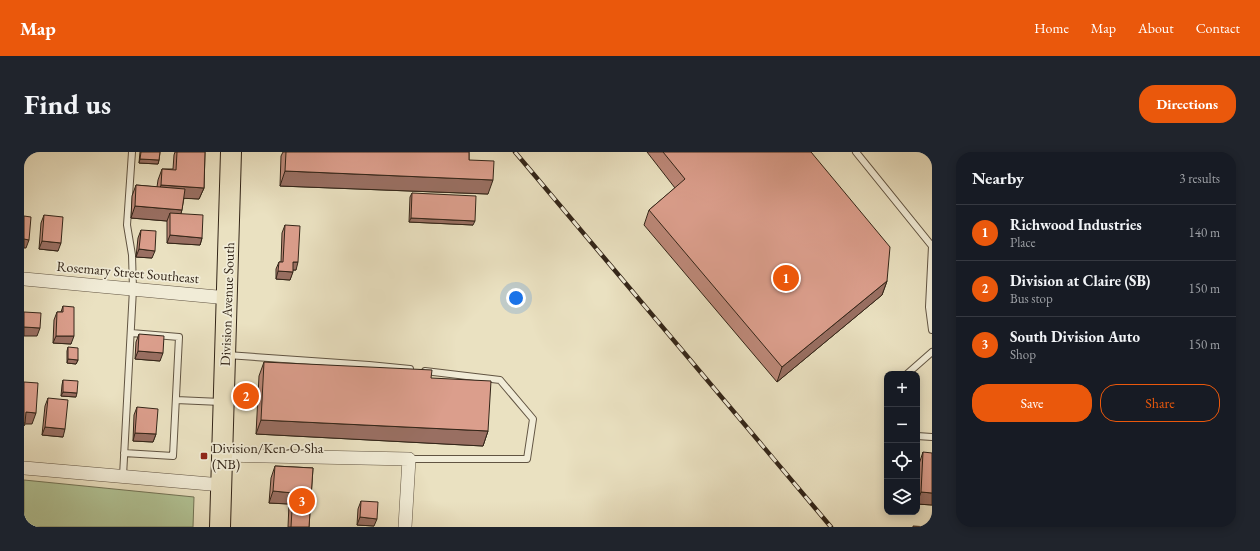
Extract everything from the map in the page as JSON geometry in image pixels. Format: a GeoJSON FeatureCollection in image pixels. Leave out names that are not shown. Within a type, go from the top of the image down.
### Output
{"type":"FeatureCollection","features":[{"type":"Feature","properties":{"kind":"main road","name":"Division Avenue South"},"geometry":{"type":"LineString","coordinates":[[220,527],[228,298],[231,152]]}},
{"type":"Feature","properties":{"kind":"street","name":"Rosemary Street Southeast"},"geometry":{"type":"LineString","coordinates":[[24,279],[228,298]]}},
{"type":"Feature","properties":{"kind":"street"},"geometry":{"type":"LineString","coordinates":[[222,455],[410,459],[406,527]]}},
{"type":"Feature","properties":{"kind":"street"},"geometry":{"type":"LineString","coordinates":[[24,468],[222,485]]}},
{"type":"Feature","properties":{"kind":"lane"},"geometry":{"type":"LineString","coordinates":[[123,476],[133,289],[132,255],[127,225],[132,152]]}},
{"type":"Feature","properties":{"kind":"lane"},"geometry":{"type":"LineString","coordinates":[[856,152],[932,246],[929,307],[932,330]]}},
{"type":"Feature","properties":{"kind":"lane"},"geometry":{"type":"LineString","coordinates":[[124,453],[173,456],[179,337],[131,333]]}},
{"type":"Feature","properties":{"kind":"lane"},"geometry":{"type":"LineString","coordinates":[[910,371],[932,352]]}},
{"type":"Feature","properties":{"kind":"lane"},"geometry":{"type":"LineString","coordinates":[[226,355],[369,365],[500,380],[533,419],[527,460],[410,459]]}},
{"type":"Feature","properties":{"kind":"lane"},"geometry":{"type":"LineString","coordinates":[[176,400],[224,402]]}},
{"type":"Feature","properties":{"kind":"lane"},"geometry":{"type":"LineString","coordinates":[[920,436],[932,437]]}},
{"type":"Feature","properties":{"kind":"green space"},"geometry":{"type":"Polygon","coordinates":[[[24,480],[194,497],[193,527],[24,527],[24,480]]]}},
{"type":"Feature","properties":{"kind":"building"},"geometry":{"type":"Polygon","coordinates":[[[141,152],[160,152],[159,160],[140,159],[141,152]]]}},
{"type":"Feature","properties":{"kind":"building"},"geometry":{"type":"Polygon","coordinates":[[[177,152],[205,152],[204,188],[161,185],[162,169],[176,170],[177,152]]]}},
{"type":"Feature","properties":{"kind":"building"},"geometry":{"type":"Polygon","coordinates":[[[286,152],[469,152],[469,160],[494,161],[493,180],[285,171],[286,152]]]}},
{"type":"Feature","properties":{"kind":"building"},"geometry":{"type":"Polygon","coordinates":[[[663,152],[811,152],[890,247],[887,281],[782,367],[649,210],[685,179],[663,152]]]}},
{"type":"Feature","properties":{"kind":"building"},"geometry":{"type":"Polygon","coordinates":[[[136,185],[185,189],[182,210],[135,206],[136,185]]]}},
{"type":"Feature","properties":{"kind":"building"},"geometry":{"type":"Polygon","coordinates":[[[412,193],[476,196],[475,221],[411,218],[412,193]]]}},
{"type":"Feature","properties":{"kind":"building"},"geometry":{"type":"Polygon","coordinates":[[[170,213],[203,215],[202,238],[170,235],[170,213]]]}},
{"type":"Feature","properties":{"kind":"building"},"geometry":{"type":"Polygon","coordinates":[[[44,215],[63,217],[61,243],[42,241],[44,215]]]}},
{"type":"Feature","properties":{"kind":"building"},"geometry":{"type":"Polygon","coordinates":[[[24,216],[31,217],[29,240],[24,239],[24,216]]]}},
{"type":"Feature","properties":{"kind":"building"},"geometry":{"type":"Polygon","coordinates":[[[285,225],[300,226],[298,262],[293,262],[293,272],[278,271],[279,262],[283,262],[285,225]]]}},
{"type":"Feature","properties":{"kind":"building"},"geometry":{"type":"Polygon","coordinates":[[[141,230],[156,231],[155,251],[139,249],[141,230]]]}},
{"type":"Feature","properties":{"kind":"building"},"geometry":{"type":"Polygon","coordinates":[[[63,306],[74,307],[74,336],[56,336],[57,312],[63,312],[63,306]]]}},
{"type":"Feature","properties":{"kind":"building"},"geometry":{"type":"Polygon","coordinates":[[[24,312],[41,313],[40,328],[24,327],[24,312]]]}},
{"type":"Feature","properties":{"kind":"building"},"geometry":{"type":"Polygon","coordinates":[[[139,334],[164,336],[163,353],[138,351],[139,334]]]}},
{"type":"Feature","properties":{"kind":"building"},"geometry":{"type":"Polygon","coordinates":[[[68,347],[78,348],[78,360],[68,359],[68,347]]]}},
{"type":"Feature","properties":{"kind":"building"},"geometry":{"type":"Polygon","coordinates":[[[264,362],[432,370],[431,378],[491,381],[488,431],[261,420],[264,362]]]}},
{"type":"Feature","properties":{"kind":"building"},"geometry":{"type":"Polygon","coordinates":[[[63,380],[78,381],[77,393],[63,392],[63,380]]]}},
{"type":"Feature","properties":{"kind":"building"},"geometry":{"type":"Polygon","coordinates":[[[24,382],[38,383],[36,413],[26,412],[25,423],[24,423],[24,382]]]}},
{"type":"Feature","properties":{"kind":"building"},"geometry":{"type":"Polygon","coordinates":[[[48,398],[68,400],[65,429],[45,427],[48,398]]]}},
{"type":"Feature","properties":{"kind":"building"},"geometry":{"type":"Polygon","coordinates":[[[137,407],[158,409],[156,434],[135,433],[137,407]]]}},
{"type":"Feature","properties":{"kind":"building"},"geometry":{"type":"Polygon","coordinates":[[[923,452],[932,453],[932,493],[921,492],[923,452]]]}},
{"type":"Feature","properties":{"kind":"building"},"geometry":{"type":"Polygon","coordinates":[[[275,466],[313,468],[309,527],[291,527],[293,493],[273,491],[275,466]]]}},
{"type":"Feature","properties":{"kind":"building"},"geometry":{"type":"Polygon","coordinates":[[[361,501],[378,502],[377,519],[360,517],[361,501]]]}},
{"type":"Feature","properties":{"kind":"railway"},"geometry":{"type":"LineString","coordinates":[[515,152],[831,527]]}},
{"type":"Feature","properties":{"kind":"place","name":"Richwood Industries"},"geometry":{"type":"Point","coordinates":[786,278]}},
{"type":"Feature","properties":{"kind":"place","name":"Division at Claire (SB)"},"geometry":{"type":"Point","coordinates":[246,396]}},
{"type":"Feature","properties":{"kind":"place","name":"Division/Ken-O-Sha (NB)"},"geometry":{"type":"Point","coordinates":[204,456]}},
{"type":"Feature","properties":{"kind":"place","name":"South Division Auto"},"geometry":{"type":"Point","coordinates":[302,501]}}]}
